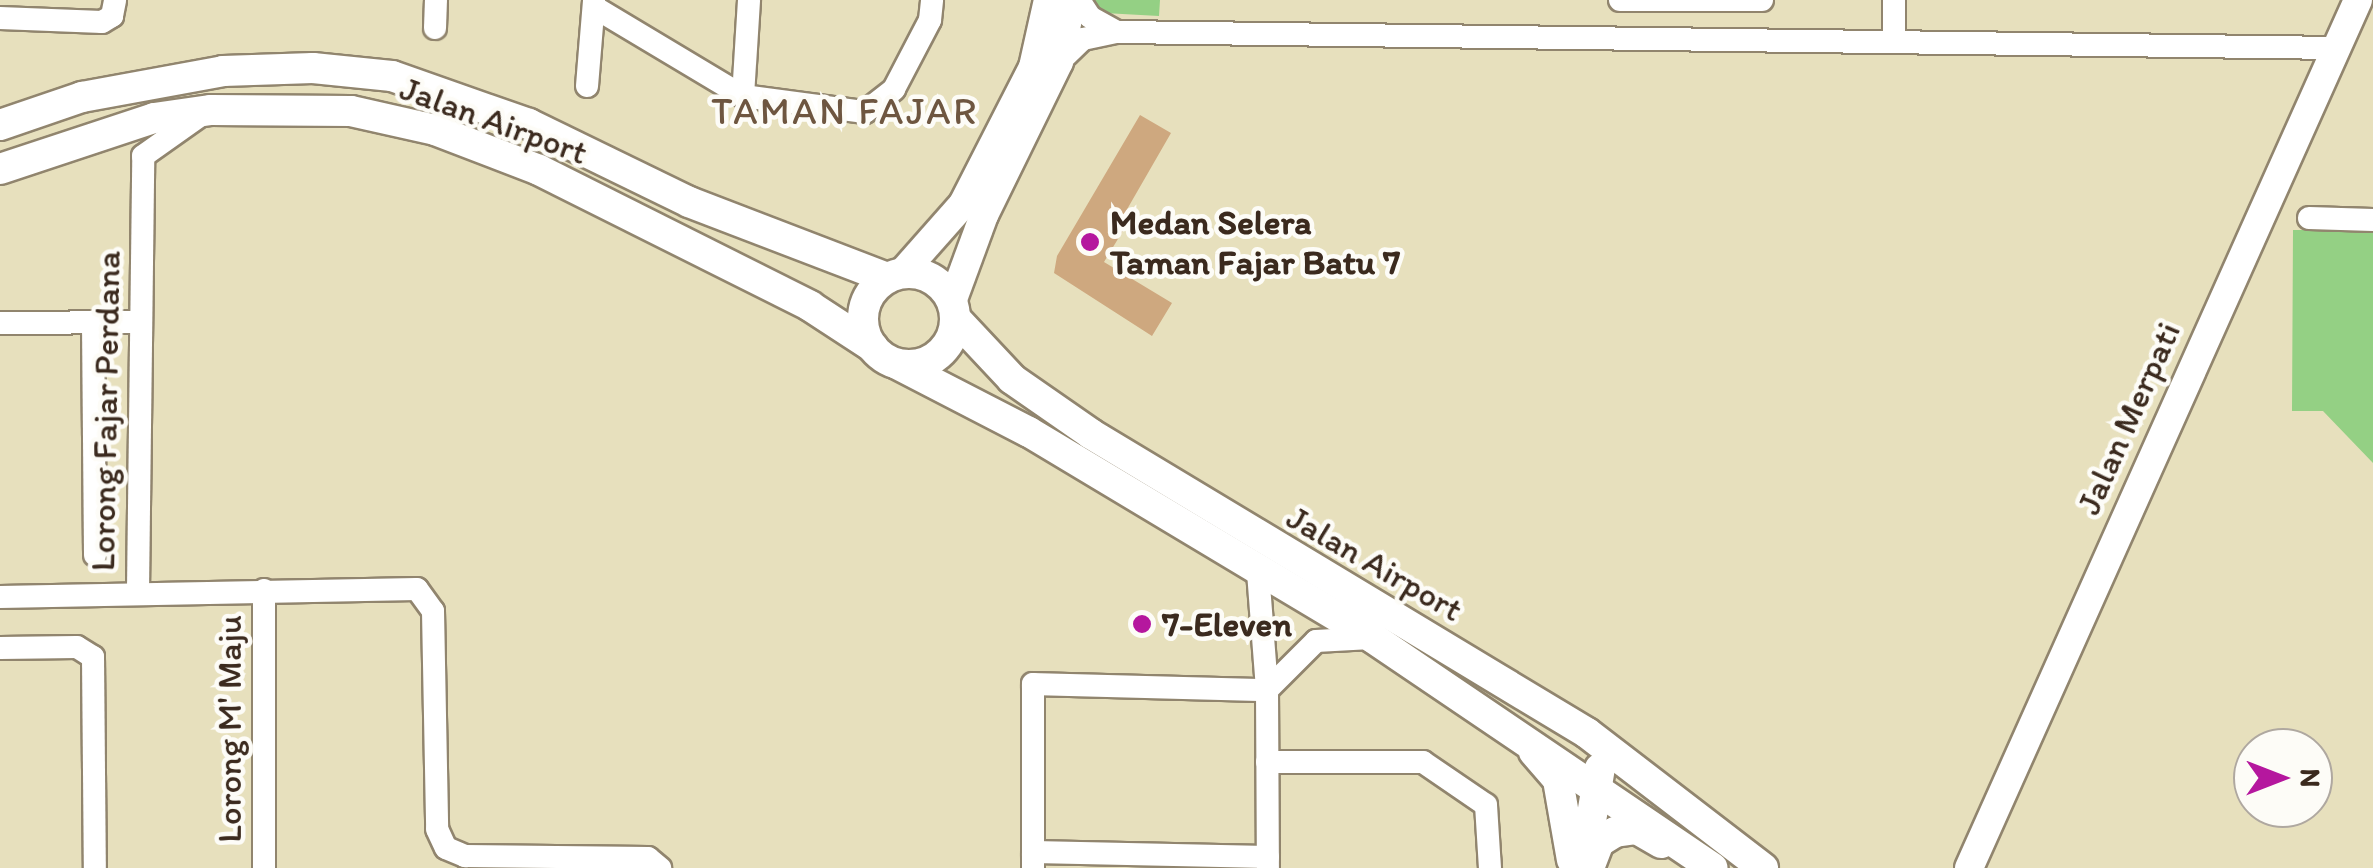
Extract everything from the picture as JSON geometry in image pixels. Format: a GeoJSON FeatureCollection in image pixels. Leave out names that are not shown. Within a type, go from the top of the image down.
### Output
{"type":"FeatureCollection","features":[{"type":"Feature","properties":{"kind":"main road","name":"Jalan Airport"},"geometry":{"type":"LineString","coordinates":[[0,125],[82,97],[206,74],[313,68],[392,76],[528,124],[689,202],[895,276]]}},
{"type":"Feature","properties":{"kind":"main road","name":"Jalan Airport"},"geometry":{"type":"LineString","coordinates":[[0,170],[82,139],[211,110],[351,111],[435,130],[539,170],[810,306],[885,356],[1029,432],[1373,638],[1597,784],[1713,868]]}},
{"type":"Feature","properties":{"kind":"main road"},"geometry":{"type":"LineString","coordinates":[[895,276],[932,279],[954,310],[937,356],[885,356],[866,334],[866,302],[895,276]]}},
{"type":"Feature","properties":{"kind":"main road","name":"Jalan Airport"},"geometry":{"type":"LineString","coordinates":[[954,310],[991,360],[1042,400],[1326,578],[1588,733],[1763,868]]}},
{"type":"Feature","properties":{"kind":"main road"},"geometry":{"type":"LineString","coordinates":[[1326,578],[1394,635],[1584,746],[1600,768],[1586,868]]}},
{"type":"Feature","properties":{"kind":"main road"},"geometry":{"type":"LineString","coordinates":[[1456,692],[1470,712],[1550,766],[1563,798],[1572,868]]}},
{"type":"Feature","properties":{"kind":"main road"},"geometry":{"type":"LineString","coordinates":[[1586,868],[1600,842],[1626,828],[1644,831],[1696,868]]}},
{"type":"Feature","properties":{"kind":"street"},"geometry":{"type":"LineString","coordinates":[[0,18],[102,22],[112,16],[115,0]]}},
{"type":"Feature","properties":{"kind":"street"},"geometry":{"type":"LineString","coordinates":[[435,28],[436,0]]}},
{"type":"Feature","properties":{"kind":"street"},"geometry":{"type":"LineString","coordinates":[[742,96],[749,0]]}},
{"type":"Feature","properties":{"kind":"street"},"geometry":{"type":"LineString","coordinates":[[587,86],[594,4],[742,96],[865,112],[882,104],[930,20],[932,0]]}},
{"type":"Feature","properties":{"kind":"street"},"geometry":{"type":"LineString","coordinates":[[895,276],[963,204],[1033,67],[1048,0]]}},
{"type":"Feature","properties":{"kind":"street"},"geometry":{"type":"LineString","coordinates":[[1075,0],[1090,17],[1118,32]]}},
{"type":"Feature","properties":{"kind":"street"},"geometry":{"type":"LineString","coordinates":[[954,310],[984,215],[1060,62],[1075,0]]}},
{"type":"Feature","properties":{"kind":"street"},"geometry":{"type":"LineString","coordinates":[[1620,0],[1762,0]]}},
{"type":"Feature","properties":{"kind":"street"},"geometry":{"type":"LineString","coordinates":[[1894,0],[1894,42]]}},
{"type":"Feature","properties":{"kind":"street","name":"Jalan Merpati"},"geometry":{"type":"LineString","coordinates":[[1969,868],[2358,0]]}},
{"type":"Feature","properties":{"kind":"street"},"geometry":{"type":"LineString","coordinates":[[1060,62],[1082,39],[1118,32],[2334,48]]}},
{"type":"Feature","properties":{"kind":"street"},"geometry":{"type":"LineString","coordinates":[[82,139],[118,143],[143,156],[211,110]]}},
{"type":"Feature","properties":{"kind":"street","name":"Lorong Fajar Perdana"},"geometry":{"type":"LineString","coordinates":[[0,596],[138,590],[143,156]]}},
{"type":"Feature","properties":{"kind":"street"},"geometry":{"type":"LineString","coordinates":[[2308,218],[2373,220]]}},
{"type":"Feature","properties":{"kind":"street"},"geometry":{"type":"LineString","coordinates":[[93,322],[95,555]]}},
{"type":"Feature","properties":{"kind":"street"},"geometry":{"type":"LineString","coordinates":[[0,323],[141,322]]}},
{"type":"Feature","properties":{"kind":"street"},"geometry":{"type":"LineString","coordinates":[[1258,572],[1267,690],[1268,862],[1033,860],[1033,684],[1267,690],[1316,641],[1373,638]]}},
{"type":"Feature","properties":{"kind":"street"},"geometry":{"type":"LineString","coordinates":[[138,590],[405,587],[426,595],[433,611],[440,840],[465,856],[527,862],[648,858],[660,868]]}},
{"type":"Feature","properties":{"kind":"street","name":"Lorong M' Maju"},"geometry":{"type":"LineString","coordinates":[[264,590],[264,868]]}},
{"type":"Feature","properties":{"kind":"street"},"geometry":{"type":"LineString","coordinates":[[0,648],[90,652],[95,868]]}},
{"type":"Feature","properties":{"kind":"street"},"geometry":{"type":"LineString","coordinates":[[1268,762],[1424,762],[1486,805],[1490,868]]}},
{"type":"Feature","properties":{"kind":"green space"},"geometry":{"type":"Polygon","coordinates":[[[1094,0],[1160,0],[1159,16],[1104,13],[1094,0]]]}},
{"type":"Feature","properties":{"kind":"green space"},"geometry":{"type":"Polygon","coordinates":[[[2293,230],[2373,230],[2373,463],[2323,411],[2292,411],[2293,230]]]}},
{"type":"Feature","properties":{"kind":"building"},"geometry":{"type":"Polygon","coordinates":[[[1140,115],[1171,133],[1118,225],[1124,229],[1104,262],[1172,303],[1152,336],[1054,273],[1057,256],[1140,115]]]}},
{"type":"Feature","properties":{"kind":"place","name":"Medan Selera Taman Fajar Batu 7"},"geometry":{"type":"Point","coordinates":[1090,242]}},
{"type":"Feature","properties":{"kind":"place","name":"7-Eleven"},"geometry":{"type":"Point","coordinates":[1142,624]}},
{"type":"Feature","properties":{"kind":"district","name":"TAMAN FAJAR"},"geometry":{"type":"Point","coordinates":[845,112]}}]}
